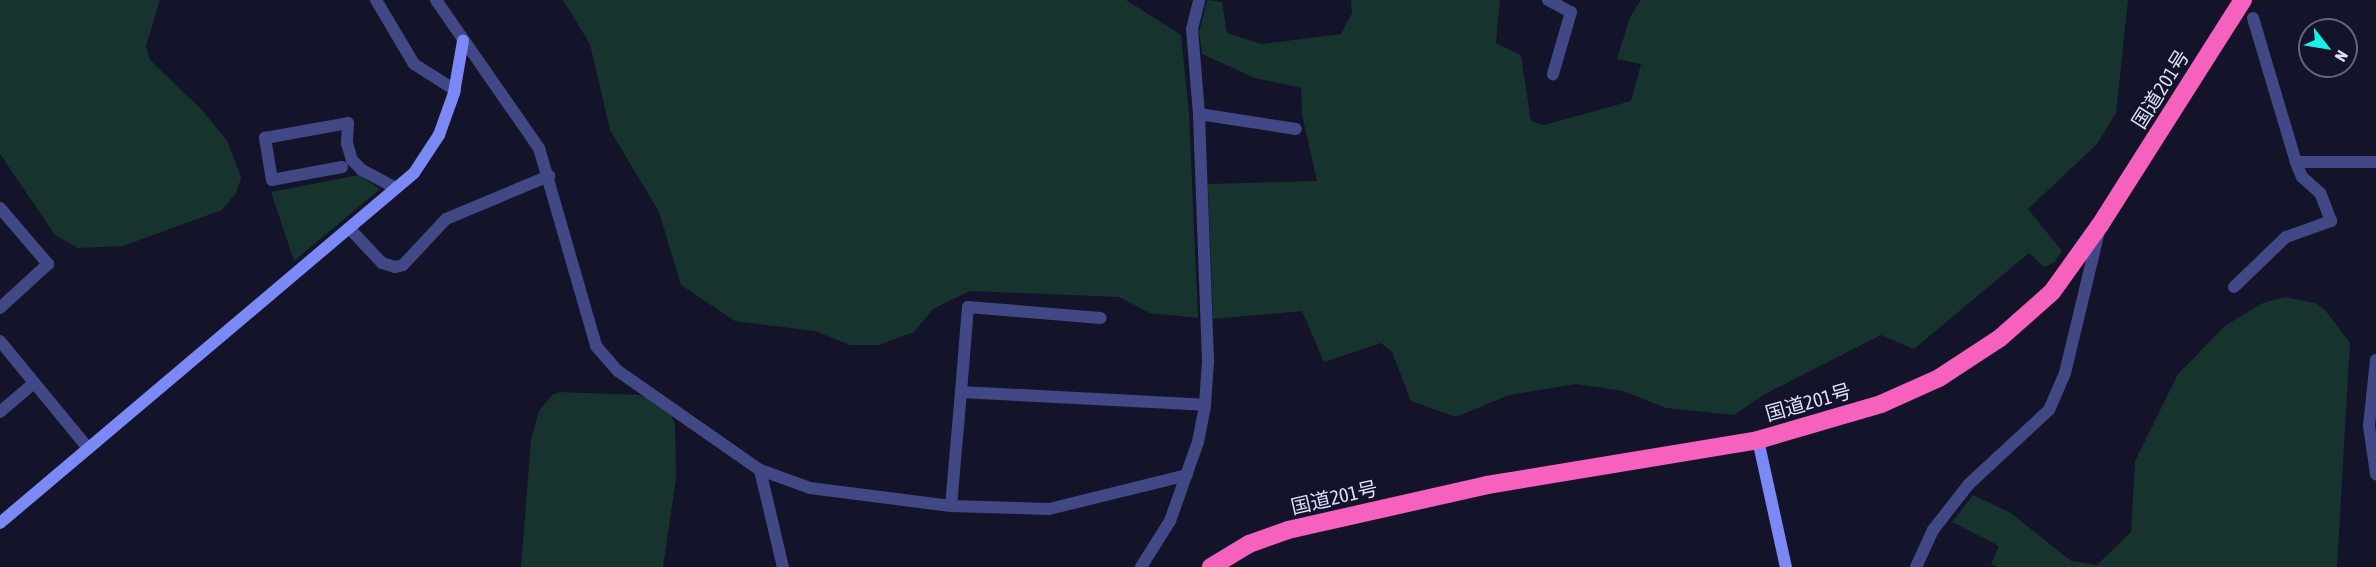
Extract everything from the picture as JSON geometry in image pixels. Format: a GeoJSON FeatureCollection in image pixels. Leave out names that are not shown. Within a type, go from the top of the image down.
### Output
{"type":"FeatureCollection","features":[{"type":"Feature","properties":{"kind":"highway","name":"国道201号"},"geometry":{"type":"LineString","coordinates":[[1211,567],[1249,544],[1287,530],[1487,485],[1758,440],[1881,404],[1939,378],[2000,338],[2052,292],[2100,225],[2243,0]]}},
{"type":"Feature","properties":{"kind":"street"},"geometry":{"type":"LineString","coordinates":[[376,0],[414,64],[455,90]]}},
{"type":"Feature","properties":{"kind":"street"},"geometry":{"type":"LineString","coordinates":[[436,0],[539,148],[549,176],[567,254],[596,346],[618,371],[760,470],[810,488],[951,506],[1049,509],[1187,475]]}},
{"type":"Feature","properties":{"kind":"street"},"geometry":{"type":"LineString","coordinates":[[1141,567],[1170,521],[1187,475],[1205,405],[1208,361],[1199,114],[1192,29],[1199,0]]}},
{"type":"Feature","properties":{"kind":"street"},"geometry":{"type":"LineString","coordinates":[[1548,0],[1571,12],[1553,74]]}},
{"type":"Feature","properties":{"kind":"street"},"geometry":{"type":"LineString","coordinates":[[2234,287],[2286,237],[2331,221],[2320,193],[2302,177],[2296,162],[2253,18]]}},
{"type":"Feature","properties":{"kind":"street"},"geometry":{"type":"LineString","coordinates":[[0,523],[396,188],[427,157],[455,90],[463,41]]}},
{"type":"Feature","properties":{"kind":"street"},"geometry":{"type":"LineString","coordinates":[[1199,114],[1296,129]]}},
{"type":"Feature","properties":{"kind":"street"},"geometry":{"type":"LineString","coordinates":[[342,167],[273,180],[265,138],[348,123],[347,143],[352,160],[362,170],[396,188]]}},
{"type":"Feature","properties":{"kind":"street"},"geometry":{"type":"LineString","coordinates":[[2296,162],[2376,162]]}},
{"type":"Feature","properties":{"kind":"street"},"geometry":{"type":"LineString","coordinates":[[349,228],[382,263],[396,267],[446,219],[549,176]]}},
{"type":"Feature","properties":{"kind":"street"},"geometry":{"type":"LineString","coordinates":[[0,208],[48,264],[0,308]]}},
{"type":"Feature","properties":{"kind":"street"},"geometry":{"type":"LineString","coordinates":[[1916,567],[1933,530],[1969,483],[2049,410],[2065,373],[2100,225]]}},
{"type":"Feature","properties":{"kind":"street"},"geometry":{"type":"LineString","coordinates":[[951,506],[968,307],[1101,318]]}},
{"type":"Feature","properties":{"kind":"street"},"geometry":{"type":"LineString","coordinates":[[0,340],[88,448]]}},
{"type":"Feature","properties":{"kind":"street"},"geometry":{"type":"LineString","coordinates":[[2376,360],[2369,426],[2376,474]]}},
{"type":"Feature","properties":{"kind":"street"},"geometry":{"type":"LineString","coordinates":[[0,412],[34,383]]}},
{"type":"Feature","properties":{"kind":"street"},"geometry":{"type":"LineString","coordinates":[[961,392],[1205,405]]}},
{"type":"Feature","properties":{"kind":"street"},"geometry":{"type":"LineString","coordinates":[[1758,440],[1786,567]]}},
{"type":"Feature","properties":{"kind":"street"},"geometry":{"type":"LineString","coordinates":[[760,470],[783,567]]}},
{"type":"Feature","properties":{"kind":"green space"},"geometry":{"type":"Polygon","coordinates":[[[0,0],[160,0],[146,46],[150,60],[203,111],[227,141],[241,178],[236,193],[222,210],[123,246],[78,248],[55,235],[0,154],[0,0]]]}},
{"type":"Feature","properties":{"kind":"green space"},"geometry":{"type":"Polygon","coordinates":[[[563,0],[1126,0],[1181,35],[1189,113],[1198,318],[1150,313],[1119,297],[970,291],[933,309],[914,332],[879,345],[850,345],[815,331],[735,321],[681,285],[659,212],[610,130],[590,44],[563,0]]]}},
{"type":"Feature","properties":{"kind":"green space"},"geometry":{"type":"Polygon","coordinates":[[[1207,0],[1222,2],[1227,33],[1261,44],[1341,34],[1352,13],[1351,0],[1500,0],[1496,43],[1521,55],[1531,121],[1544,125],[1631,101],[1641,64],[1617,59],[1630,17],[1641,0],[2128,0],[2116,113],[2097,144],[2028,209],[2062,251],[2055,262],[2044,267],[2029,253],[1914,349],[1881,335],[1765,394],[1734,415],[1666,408],[1623,391],[1576,384],[1509,395],[1456,417],[1411,401],[1392,352],[1381,343],[1324,362],[1302,311],[1213,319],[1208,184],[1317,181],[1302,115],[1301,88],[1255,78],[1202,54],[1199,32],[1207,0]]]}},
{"type":"Feature","properties":{"kind":"green space"},"geometry":{"type":"Polygon","coordinates":[[[359,175],[380,189],[294,261],[271,192],[359,175]]]}},
{"type":"Feature","properties":{"kind":"green space"},"geometry":{"type":"Polygon","coordinates":[[[2285,297],[2315,303],[2325,310],[2350,343],[2337,567],[1998,567],[1991,564],[1999,546],[1952,522],[1973,495],[2011,513],[2071,561],[2097,565],[2131,532],[2135,461],[2178,374],[2226,325],[2263,303],[2285,297]]]}},
{"type":"Feature","properties":{"kind":"green space"},"geometry":{"type":"Polygon","coordinates":[[[559,392],[639,395],[658,402],[669,411],[675,424],[676,479],[663,567],[521,567],[531,440],[539,411],[552,395],[559,392]]]}}]}
